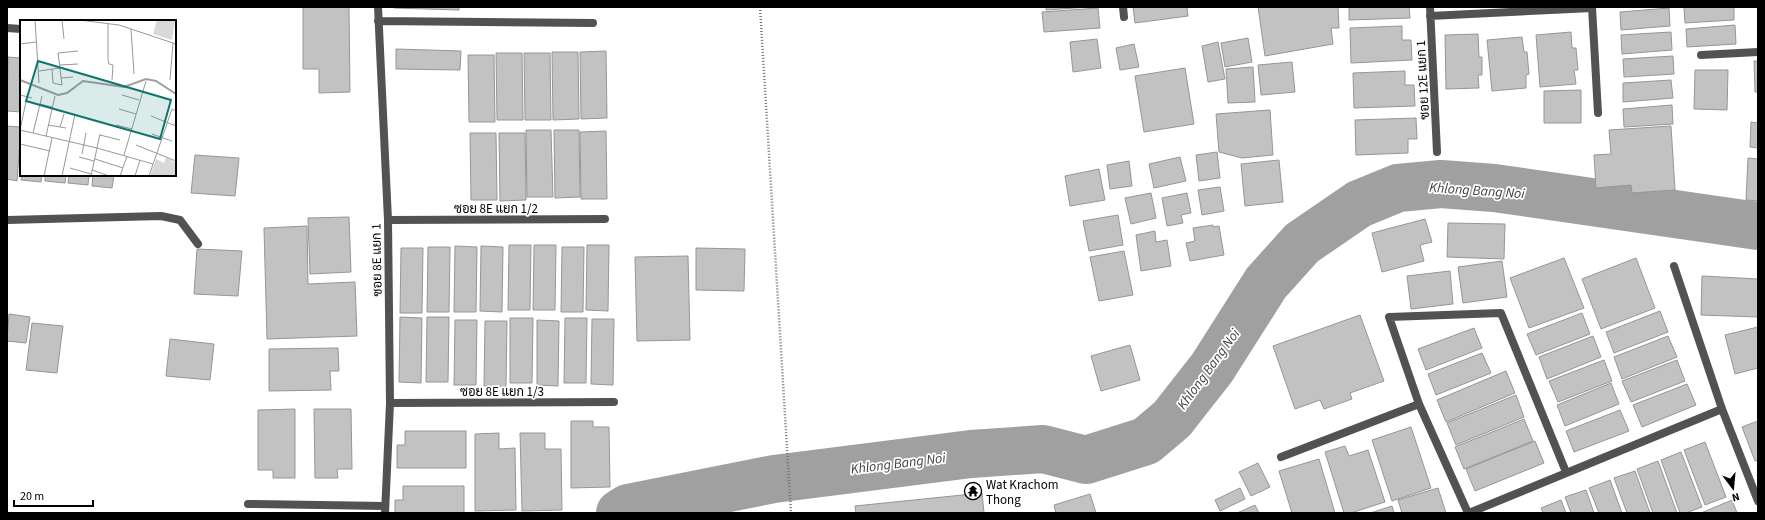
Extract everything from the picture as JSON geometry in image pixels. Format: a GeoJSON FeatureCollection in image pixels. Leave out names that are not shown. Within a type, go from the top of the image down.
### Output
{"type":"FeatureCollection","features":[{"type":"Feature","properties":{"kind":"street","name":"ซอย 8E แยก 1"},"geometry":{"type":"LineString","coordinates":[[378,7],[388,220],[390,403],[385,509]]}},
{"type":"Feature","properties":{"kind":"street"},"geometry":{"type":"LineString","coordinates":[[1123,7],[1124,16]]}},
{"type":"Feature","properties":{"kind":"street","name":"ซอย 12E แยก 1"},"geometry":{"type":"LineString","coordinates":[[1430,7],[1437,152]]}},
{"type":"Feature","properties":{"kind":"street"},"geometry":{"type":"LineString","coordinates":[[1430,16],[1592,8],[1598,113]]}},
{"type":"Feature","properties":{"kind":"street"},"geometry":{"type":"LineString","coordinates":[[378,21],[593,23]]}},
{"type":"Feature","properties":{"kind":"street"},"geometry":{"type":"LineString","coordinates":[[7,28],[20,29]]}},
{"type":"Feature","properties":{"kind":"street"},"geometry":{"type":"LineString","coordinates":[[1701,55],[1758,52]]}},
{"type":"Feature","properties":{"kind":"street"},"geometry":{"type":"LineString","coordinates":[[7,220],[161,216],[180,220],[198,244]]}},
{"type":"Feature","properties":{"kind":"street","name":"ซอย 8E แยก 1/2"},"geometry":{"type":"LineString","coordinates":[[388,220],[605,219]]}},
{"type":"Feature","properties":{"kind":"street"},"geometry":{"type":"LineString","coordinates":[[1674,266],[1722,409],[1758,501]]}},
{"type":"Feature","properties":{"kind":"street"},"geometry":{"type":"LineString","coordinates":[[1566,472],[1501,313],[1389,316],[1419,404],[1468,513],[1722,409]]}},
{"type":"Feature","properties":{"kind":"street","name":"ซอย 8E แยก 1/3"},"geometry":{"type":"LineString","coordinates":[[390,403],[614,402]]}},
{"type":"Feature","properties":{"kind":"street"},"geometry":{"type":"LineString","coordinates":[[1281,457],[1419,404]]}},
{"type":"Feature","properties":{"kind":"street"},"geometry":{"type":"LineString","coordinates":[[248,504],[385,509]]}},
{"type":"Feature","properties":{"kind":"path"},"geometry":{"type":"LineString","coordinates":[[760,7],[791,513]]}},
{"type":"Feature","properties":{"kind":"building"},"geometry":{"type":"Polygon","coordinates":[[[303,7],[349,7],[350,92],[319,93],[319,69],[303,69],[303,7]]]}},
{"type":"Feature","properties":{"kind":"building"},"geometry":{"type":"Polygon","coordinates":[[[459,7],[459,10],[394,8],[459,7]]]}},
{"type":"Feature","properties":{"kind":"building"},"geometry":{"type":"Polygon","coordinates":[[[1046,7],[1089,7],[1046,10],[1046,7]]]}},
{"type":"Feature","properties":{"kind":"building"},"geometry":{"type":"Polygon","coordinates":[[[1133,7],[1187,7],[1188,16],[1135,23],[1133,7]]]}},
{"type":"Feature","properties":{"kind":"building"},"geometry":{"type":"Polygon","coordinates":[[[1258,7],[1338,7],[1339,28],[1331,28],[1333,44],[1265,56],[1258,7]]]}},
{"type":"Feature","properties":{"kind":"building"},"geometry":{"type":"Polygon","coordinates":[[[1349,7],[1409,7],[1410,18],[1349,20],[1349,7]]]}},
{"type":"Feature","properties":{"kind":"building"},"geometry":{"type":"Polygon","coordinates":[[[1684,7],[1734,7],[1734,20],[1685,23],[1684,7]]]}},
{"type":"Feature","properties":{"kind":"building"},"geometry":{"type":"Polygon","coordinates":[[[1098,8],[1100,28],[1044,32],[1042,12],[1098,8]]]}},
{"type":"Feature","properties":{"kind":"building"},"geometry":{"type":"Polygon","coordinates":[[[1669,8],[1670,26],[1621,30],[1620,12],[1669,8]]]}},
{"type":"Feature","properties":{"kind":"building"},"geometry":{"type":"Polygon","coordinates":[[[1735,25],[1736,44],[1687,47],[1686,29],[1735,25]]]}},
{"type":"Feature","properties":{"kind":"building"},"geometry":{"type":"Polygon","coordinates":[[[1402,26],[1402,40],[1411,40],[1412,60],[1351,63],[1350,28],[1402,26]]]}},
{"type":"Feature","properties":{"kind":"building"},"geometry":{"type":"Polygon","coordinates":[[[1571,32],[1572,48],[1576,48],[1578,70],[1574,70],[1576,84],[1540,87],[1536,35],[1571,32]]]}},
{"type":"Feature","properties":{"kind":"building"},"geometry":{"type":"Polygon","coordinates":[[[1671,32],[1672,50],[1622,54],[1621,35],[1671,32]]]}},
{"type":"Feature","properties":{"kind":"building"},"geometry":{"type":"Polygon","coordinates":[[[1478,34],[1479,57],[1482,57],[1482,75],[1478,75],[1479,88],[1446,89],[1445,35],[1478,34]]]}},
{"type":"Feature","properties":{"kind":"building"},"geometry":{"type":"Polygon","coordinates":[[[1522,37],[1524,52],[1527,52],[1529,74],[1526,75],[1526,88],[1492,91],[1487,40],[1522,37]]]}},
{"type":"Feature","properties":{"kind":"building"},"geometry":{"type":"Polygon","coordinates":[[[1248,38],[1252,62],[1225,67],[1221,43],[1248,38]]]}},
{"type":"Feature","properties":{"kind":"building"},"geometry":{"type":"Polygon","coordinates":[[[1097,39],[1101,68],[1073,72],[1070,42],[1097,39]]]}},
{"type":"Feature","properties":{"kind":"building"},"geometry":{"type":"Polygon","coordinates":[[[1218,42],[1225,79],[1208,82],[1202,46],[1218,42]]]}},
{"type":"Feature","properties":{"kind":"building"},"geometry":{"type":"Polygon","coordinates":[[[1134,44],[1139,67],[1120,70],[1116,48],[1134,44]]]}},
{"type":"Feature","properties":{"kind":"building"},"geometry":{"type":"Polygon","coordinates":[[[396,49],[461,51],[460,70],[396,69],[396,49]]]}},
{"type":"Feature","properties":{"kind":"building"},"geometry":{"type":"Polygon","coordinates":[[[606,51],[607,118],[581,119],[580,52],[606,51]]]}},
{"type":"Feature","properties":{"kind":"building"},"geometry":{"type":"Polygon","coordinates":[[[552,52],[578,52],[579,119],[553,120],[552,52]]]}},
{"type":"Feature","properties":{"kind":"building"},"geometry":{"type":"Polygon","coordinates":[[[496,53],[522,53],[523,120],[497,120],[496,53]]]}},
{"type":"Feature","properties":{"kind":"building"},"geometry":{"type":"Polygon","coordinates":[[[524,53],[550,53],[551,120],[525,120],[524,53]]]}},
{"type":"Feature","properties":{"kind":"building"},"geometry":{"type":"Polygon","coordinates":[[[468,55],[494,55],[495,122],[469,122],[468,55]]]}},
{"type":"Feature","properties":{"kind":"building"},"geometry":{"type":"Polygon","coordinates":[[[1673,56],[1674,74],[1624,77],[1623,59],[1673,56]]]}},
{"type":"Feature","properties":{"kind":"building"},"geometry":{"type":"Polygon","coordinates":[[[8,57],[20,58],[20,112],[7,111],[8,57]]]}},
{"type":"Feature","properties":{"kind":"building"},"geometry":{"type":"Polygon","coordinates":[[[1754,61],[1758,61],[1758,92],[1755,92],[1754,61]]]}},
{"type":"Feature","properties":{"kind":"building"},"geometry":{"type":"Polygon","coordinates":[[[1292,62],[1295,92],[1261,95],[1258,65],[1292,62]]]}},
{"type":"Feature","properties":{"kind":"building"},"geometry":{"type":"Polygon","coordinates":[[[1253,67],[1255,102],[1228,103],[1226,69],[1253,67]]]}},
{"type":"Feature","properties":{"kind":"building"},"geometry":{"type":"Polygon","coordinates":[[[1185,68],[1194,124],[1144,132],[1135,76],[1185,68]]]}},
{"type":"Feature","properties":{"kind":"building"},"geometry":{"type":"Polygon","coordinates":[[[1695,70],[1728,70],[1727,110],[1694,109],[1695,70]]]}},
{"type":"Feature","properties":{"kind":"building"},"geometry":{"type":"Polygon","coordinates":[[[1405,71],[1405,85],[1414,85],[1415,106],[1354,108],[1353,73],[1405,71]]]}},
{"type":"Feature","properties":{"kind":"building"},"geometry":{"type":"Polygon","coordinates":[[[1671,80],[1673,98],[1623,102],[1623,83],[1671,80]]]}},
{"type":"Feature","properties":{"kind":"building"},"geometry":{"type":"Polygon","coordinates":[[[1581,90],[1581,123],[1544,123],[1544,91],[1581,90]]]}},
{"type":"Feature","properties":{"kind":"building"},"geometry":{"type":"Polygon","coordinates":[[[1672,105],[1673,124],[1624,127],[1623,109],[1672,105]]]}},
{"type":"Feature","properties":{"kind":"building"},"geometry":{"type":"Polygon","coordinates":[[[1270,110],[1273,155],[1242,158],[1219,152],[1216,114],[1270,110]]]}},
{"type":"Feature","properties":{"kind":"building"},"geometry":{"type":"Polygon","coordinates":[[[1416,118],[1417,139],[1408,139],[1408,153],[1356,155],[1355,120],[1416,118]]]}},
{"type":"Feature","properties":{"kind":"building"},"geometry":{"type":"Polygon","coordinates":[[[1751,122],[1758,123],[1758,148],[1750,147],[1751,122]]]}},
{"type":"Feature","properties":{"kind":"building"},"geometry":{"type":"Polygon","coordinates":[[[7,126],[20,127],[17,181],[7,179],[7,126]]]}},
{"type":"Feature","properties":{"kind":"building"},"geometry":{"type":"Polygon","coordinates":[[[1671,126],[1675,190],[1632,193],[1631,185],[1596,188],[1594,155],[1611,154],[1609,130],[1671,126]]]}},
{"type":"Feature","properties":{"kind":"building"},"geometry":{"type":"Polygon","coordinates":[[[526,130],[551,130],[553,197],[527,197],[526,130]]]}},
{"type":"Feature","properties":{"kind":"building"},"geometry":{"type":"Polygon","coordinates":[[[554,130],[579,130],[580,197],[555,198],[554,130]]]}},
{"type":"Feature","properties":{"kind":"building"},"geometry":{"type":"Polygon","coordinates":[[[606,131],[607,199],[581,199],[580,132],[606,131]]]}},
{"type":"Feature","properties":{"kind":"building"},"geometry":{"type":"Polygon","coordinates":[[[470,133],[496,133],[497,200],[471,200],[470,133]]]}},
{"type":"Feature","properties":{"kind":"building"},"geometry":{"type":"Polygon","coordinates":[[[499,133],[525,133],[526,200],[500,201],[499,133]]]}},
{"type":"Feature","properties":{"kind":"building"},"geometry":{"type":"Polygon","coordinates":[[[1217,152],[1220,178],[1199,181],[1196,155],[1217,152]]]}},
{"type":"Feature","properties":{"kind":"building"},"geometry":{"type":"Polygon","coordinates":[[[195,155],[239,158],[235,196],[191,193],[195,155]]]}},
{"type":"Feature","properties":{"kind":"building"},"geometry":{"type":"Polygon","coordinates":[[[1180,157],[1186,181],[1154,188],[1149,164],[1180,157]]]}},
{"type":"Feature","properties":{"kind":"building"},"geometry":{"type":"Polygon","coordinates":[[[1748,158],[1758,159],[1758,201],[1746,200],[1748,158]]]}},
{"type":"Feature","properties":{"kind":"building"},"geometry":{"type":"Polygon","coordinates":[[[1279,160],[1283,202],[1245,206],[1241,164],[1279,160]]]}},
{"type":"Feature","properties":{"kind":"building"},"geometry":{"type":"Polygon","coordinates":[[[1129,161],[1132,186],[1110,189],[1107,165],[1129,161]]]}},
{"type":"Feature","properties":{"kind":"building"},"geometry":{"type":"Polygon","coordinates":[[[1099,169],[1105,200],[1070,206],[1065,176],[1099,169]]]}},
{"type":"Feature","properties":{"kind":"building"},"geometry":{"type":"Polygon","coordinates":[[[22,176],[42,176],[41,182],[21,180],[22,176]]]}},
{"type":"Feature","properties":{"kind":"building"},"geometry":{"type":"Polygon","coordinates":[[[45,176],[66,176],[65,183],[45,181],[45,176]]]}},
{"type":"Feature","properties":{"kind":"building"},"geometry":{"type":"Polygon","coordinates":[[[69,176],[89,176],[88,185],[68,183],[69,176]]]}},
{"type":"Feature","properties":{"kind":"building"},"geometry":{"type":"Polygon","coordinates":[[[93,176],[114,176],[112,188],[92,186],[93,176]]]}},
{"type":"Feature","properties":{"kind":"building"},"geometry":{"type":"Polygon","coordinates":[[[1220,187],[1224,211],[1202,215],[1198,190],[1220,187]]]}},
{"type":"Feature","properties":{"kind":"building"},"geometry":{"type":"Polygon","coordinates":[[[1151,193],[1156,218],[1131,224],[1125,198],[1151,193]]]}},
{"type":"Feature","properties":{"kind":"building"},"geometry":{"type":"Polygon","coordinates":[[[1187,193],[1191,213],[1181,215],[1183,223],[1167,226],[1162,198],[1187,193]]]}},
{"type":"Feature","properties":{"kind":"building"},"geometry":{"type":"Polygon","coordinates":[[[1118,215],[1123,245],[1089,251],[1083,221],[1118,215]]]}},
{"type":"Feature","properties":{"kind":"building"},"geometry":{"type":"Polygon","coordinates":[[[349,217],[351,272],[310,274],[308,218],[349,217]]]}},
{"type":"Feature","properties":{"kind":"building"},"geometry":{"type":"Polygon","coordinates":[[[1425,219],[1432,242],[1420,245],[1424,261],[1382,272],[1372,233],[1425,219]]]}},
{"type":"Feature","properties":{"kind":"building"},"geometry":{"type":"Polygon","coordinates":[[[1448,223],[1505,224],[1504,259],[1447,257],[1448,223]]]}},
{"type":"Feature","properties":{"kind":"building"},"geometry":{"type":"Polygon","coordinates":[[[1213,225],[1213,227],[1219,226],[1224,255],[1190,261],[1186,243],[1195,241],[1193,228],[1213,225]]]}},
{"type":"Feature","properties":{"kind":"building"},"geometry":{"type":"Polygon","coordinates":[[[307,226],[308,284],[355,282],[357,336],[267,339],[264,228],[307,226]]]}},
{"type":"Feature","properties":{"kind":"building"},"geometry":{"type":"Polygon","coordinates":[[[1155,231],[1156,242],[1167,240],[1171,266],[1141,271],[1136,235],[1155,231]]]}},
{"type":"Feature","properties":{"kind":"building"},"geometry":{"type":"Polygon","coordinates":[[[509,245],[531,245],[530,310],[508,310],[509,245]]]}},
{"type":"Feature","properties":{"kind":"building"},"geometry":{"type":"Polygon","coordinates":[[[534,245],[556,245],[555,310],[533,310],[534,245]]]}},
{"type":"Feature","properties":{"kind":"building"},"geometry":{"type":"Polygon","coordinates":[[[587,245],[609,245],[608,311],[586,310],[587,245]]]}},
{"type":"Feature","properties":{"kind":"building"},"geometry":{"type":"Polygon","coordinates":[[[455,246],[477,247],[476,312],[454,312],[455,246]]]}},
{"type":"Feature","properties":{"kind":"building"},"geometry":{"type":"Polygon","coordinates":[[[481,246],[503,247],[502,312],[480,311],[481,246]]]}},
{"type":"Feature","properties":{"kind":"building"},"geometry":{"type":"Polygon","coordinates":[[[428,247],[450,247],[449,312],[427,312],[428,247]]]}},
{"type":"Feature","properties":{"kind":"building"},"geometry":{"type":"Polygon","coordinates":[[[562,247],[584,247],[583,312],[561,312],[562,247]]]}},
{"type":"Feature","properties":{"kind":"building"},"geometry":{"type":"Polygon","coordinates":[[[401,248],[423,248],[422,313],[400,313],[401,248]]]}},
{"type":"Feature","properties":{"kind":"building"},"geometry":{"type":"Polygon","coordinates":[[[696,248],[745,249],[744,291],[696,290],[696,248]]]}},
{"type":"Feature","properties":{"kind":"building"},"geometry":{"type":"Polygon","coordinates":[[[197,249],[242,251],[238,296],[194,294],[197,249]]]}},
{"type":"Feature","properties":{"kind":"building"},"geometry":{"type":"Polygon","coordinates":[[[1124,251],[1133,295],[1099,301],[1090,257],[1124,251]]]}},
{"type":"Feature","properties":{"kind":"building"},"geometry":{"type":"Polygon","coordinates":[[[688,256],[690,340],[637,341],[635,257],[688,256]]]}},
{"type":"Feature","properties":{"kind":"building"},"geometry":{"type":"Polygon","coordinates":[[[1564,258],[1584,308],[1529,328],[1510,278],[1564,258]]]}},
{"type":"Feature","properties":{"kind":"building"},"geometry":{"type":"Polygon","coordinates":[[[1636,258],[1655,308],[1601,329],[1582,279],[1636,258]]]}},
{"type":"Feature","properties":{"kind":"building"},"geometry":{"type":"Polygon","coordinates":[[[1502,261],[1507,297],[1463,303],[1458,267],[1502,261]]]}},
{"type":"Feature","properties":{"kind":"building"},"geometry":{"type":"Polygon","coordinates":[[[1450,271],[1453,304],[1411,309],[1407,276],[1450,271]]]}},
{"type":"Feature","properties":{"kind":"building"},"geometry":{"type":"Polygon","coordinates":[[[1702,276],[1758,279],[1758,317],[1701,315],[1702,276]]]}},
{"type":"Feature","properties":{"kind":"building"},"geometry":{"type":"Polygon","coordinates":[[[1660,311],[1668,332],[1614,353],[1606,332],[1660,311]]]}},
{"type":"Feature","properties":{"kind":"building"},"geometry":{"type":"Polygon","coordinates":[[[1582,313],[1590,334],[1536,355],[1527,334],[1582,313]]]}},
{"type":"Feature","properties":{"kind":"building"},"geometry":{"type":"Polygon","coordinates":[[[9,314],[30,317],[26,343],[7,341],[9,314]]]}},
{"type":"Feature","properties":{"kind":"building"},"geometry":{"type":"Polygon","coordinates":[[[1360,315],[1384,381],[1350,393],[1352,399],[1324,409],[1320,400],[1295,409],[1273,346],[1360,315]]]}},
{"type":"Feature","properties":{"kind":"building"},"geometry":{"type":"Polygon","coordinates":[[[400,317],[422,318],[421,383],[399,382],[400,317]]]}},
{"type":"Feature","properties":{"kind":"building"},"geometry":{"type":"Polygon","coordinates":[[[427,317],[449,317],[448,382],[426,382],[427,317]]]}},
{"type":"Feature","properties":{"kind":"building"},"geometry":{"type":"Polygon","coordinates":[[[510,318],[533,318],[532,383],[510,383],[510,318]]]}},
{"type":"Feature","properties":{"kind":"building"},"geometry":{"type":"Polygon","coordinates":[[[565,318],[587,318],[586,383],[564,383],[565,318]]]}},
{"type":"Feature","properties":{"kind":"building"},"geometry":{"type":"Polygon","coordinates":[[[592,319],[614,319],[613,385],[591,384],[592,319]]]}},
{"type":"Feature","properties":{"kind":"building"},"geometry":{"type":"Polygon","coordinates":[[[455,320],[477,320],[476,385],[454,385],[455,320]]]}},
{"type":"Feature","properties":{"kind":"building"},"geometry":{"type":"Polygon","coordinates":[[[537,320],[559,321],[558,386],[537,385],[537,320]]]}},
{"type":"Feature","properties":{"kind":"building"},"geometry":{"type":"Polygon","coordinates":[[[485,321],[507,321],[506,387],[484,386],[485,321]]]}},
{"type":"Feature","properties":{"kind":"building"},"geometry":{"type":"Polygon","coordinates":[[[32,323],[63,326],[57,373],[26,370],[32,323]]]}},
{"type":"Feature","properties":{"kind":"building"},"geometry":{"type":"Polygon","coordinates":[[[1758,327],[1758,368],[1735,374],[1725,335],[1758,327]]]}},
{"type":"Feature","properties":{"kind":"building"},"geometry":{"type":"Polygon","coordinates":[[[1474,328],[1482,348],[1426,370],[1418,349],[1474,328]]]}},
{"type":"Feature","properties":{"kind":"building"},"geometry":{"type":"Polygon","coordinates":[[[1593,336],[1601,357],[1547,379],[1539,357],[1593,336]]]}},
{"type":"Feature","properties":{"kind":"building"},"geometry":{"type":"Polygon","coordinates":[[[1668,336],[1677,357],[1622,379],[1614,357],[1668,336]]]}},
{"type":"Feature","properties":{"kind":"building"},"geometry":{"type":"Polygon","coordinates":[[[170,339],[214,344],[210,380],[166,376],[170,339]]]}},
{"type":"Feature","properties":{"kind":"building"},"geometry":{"type":"Polygon","coordinates":[[[1130,345],[1140,380],[1101,391],[1091,356],[1130,345]]]}},
{"type":"Feature","properties":{"kind":"building"},"geometry":{"type":"Polygon","coordinates":[[[338,348],[339,371],[330,371],[331,390],[269,391],[269,349],[338,348]]]}},
{"type":"Feature","properties":{"kind":"building"},"geometry":{"type":"Polygon","coordinates":[[[1482,353],[1491,373],[1436,395],[1428,374],[1482,353]]]}},
{"type":"Feature","properties":{"kind":"building"},"geometry":{"type":"Polygon","coordinates":[[[1604,360],[1612,381],[1558,402],[1549,381],[1604,360]]]}},
{"type":"Feature","properties":{"kind":"building"},"geometry":{"type":"Polygon","coordinates":[[[1677,360],[1685,381],[1631,402],[1622,381],[1677,360]]]}},
{"type":"Feature","properties":{"kind":"building"},"geometry":{"type":"Polygon","coordinates":[[[1506,371],[1515,393],[1446,422],[1437,400],[1506,371]]]}},
{"type":"Feature","properties":{"kind":"building"},"geometry":{"type":"Polygon","coordinates":[[[1611,383],[1619,404],[1565,426],[1557,405],[1611,383]]]}},
{"type":"Feature","properties":{"kind":"building"},"geometry":{"type":"Polygon","coordinates":[[[1687,384],[1696,405],[1642,427],[1633,405],[1687,384]]]}},
{"type":"Feature","properties":{"kind":"building"},"geometry":{"type":"Polygon","coordinates":[[[1516,395],[1524,417],[1456,445],[1447,423],[1516,395]]]}},
{"type":"Feature","properties":{"kind":"building"},"geometry":{"type":"Polygon","coordinates":[[[295,409],[295,478],[273,478],[273,470],[258,470],[258,410],[295,409]]]}},
{"type":"Feature","properties":{"kind":"building"},"geometry":{"type":"Polygon","coordinates":[[[314,409],[351,409],[352,469],[337,469],[338,478],[315,478],[314,409]]]}},
{"type":"Feature","properties":{"kind":"building"},"geometry":{"type":"Polygon","coordinates":[[[1620,410],[1629,431],[1574,452],[1566,431],[1620,410]]]}},
{"type":"Feature","properties":{"kind":"building"},"geometry":{"type":"Polygon","coordinates":[[[1524,419],[1533,441],[1464,469],[1455,447],[1524,419]]]}},
{"type":"Feature","properties":{"kind":"building"},"geometry":{"type":"Polygon","coordinates":[[[571,421],[593,421],[593,427],[609,427],[610,487],[571,488],[571,421]]]}},
{"type":"Feature","properties":{"kind":"building"},"geometry":{"type":"Polygon","coordinates":[[[1758,421],[1758,460],[1755,461],[1742,427],[1758,421]]]}},
{"type":"Feature","properties":{"kind":"building"},"geometry":{"type":"Polygon","coordinates":[[[1411,427],[1431,488],[1392,501],[1372,440],[1411,427]]]}},
{"type":"Feature","properties":{"kind":"building"},"geometry":{"type":"Polygon","coordinates":[[[405,431],[466,431],[466,468],[397,468],[397,445],[405,445],[405,431]]]}},
{"type":"Feature","properties":{"kind":"building"},"geometry":{"type":"Polygon","coordinates":[[[499,433],[499,449],[515,448],[516,510],[475,511],[475,434],[499,433]]]}},
{"type":"Feature","properties":{"kind":"building"},"geometry":{"type":"Polygon","coordinates":[[[520,433],[545,433],[545,449],[561,449],[562,510],[522,511],[520,433]]]}},
{"type":"Feature","properties":{"kind":"building"},"geometry":{"type":"Polygon","coordinates":[[[1535,441],[1544,463],[1475,491],[1466,469],[1535,441]]]}},
{"type":"Feature","properties":{"kind":"building"},"geometry":{"type":"Polygon","coordinates":[[[1705,442],[1726,497],[1705,505],[1684,450],[1705,442]]]}},
{"type":"Feature","properties":{"kind":"building"},"geometry":{"type":"Polygon","coordinates":[[[1345,446],[1349,456],[1368,450],[1385,502],[1351,513],[1344,513],[1325,452],[1345,446]]]}},
{"type":"Feature","properties":{"kind":"building"},"geometry":{"type":"Polygon","coordinates":[[[1681,452],[1702,507],[1686,513],[1680,513],[1661,460],[1681,452]]]}},
{"type":"Feature","properties":{"kind":"building"},"geometry":{"type":"Polygon","coordinates":[[[1319,459],[1335,513],[1292,513],[1279,471],[1319,459]]]}},
{"type":"Feature","properties":{"kind":"building"},"geometry":{"type":"Polygon","coordinates":[[[1658,461],[1677,513],[1653,513],[1637,469],[1658,461]]]}},
{"type":"Feature","properties":{"kind":"building"},"geometry":{"type":"Polygon","coordinates":[[[1258,463],[1270,487],[1251,496],[1239,472],[1258,463]]]}},
{"type":"Feature","properties":{"kind":"building"},"geometry":{"type":"Polygon","coordinates":[[[1635,471],[1650,513],[1627,513],[1614,478],[1635,471]]]}},
{"type":"Feature","properties":{"kind":"building"},"geometry":{"type":"Polygon","coordinates":[[[1610,480],[1622,513],[1599,513],[1589,488],[1610,480]]]}},
{"type":"Feature","properties":{"kind":"building"},"geometry":{"type":"Polygon","coordinates":[[[403,486],[464,486],[464,513],[395,513],[395,500],[403,500],[403,486]]]}},
{"type":"Feature","properties":{"kind":"building"},"geometry":{"type":"Polygon","coordinates":[[[1240,488],[1245,499],[1220,511],[1215,500],[1240,488]]]}},
{"type":"Feature","properties":{"kind":"building"},"geometry":{"type":"Polygon","coordinates":[[[1438,488],[1446,513],[1402,513],[1398,500],[1438,488]]]}},
{"type":"Feature","properties":{"kind":"building"},"geometry":{"type":"Polygon","coordinates":[[[1586,490],[1594,513],[1571,513],[1565,497],[1586,490]]]}},
{"type":"Feature","properties":{"kind":"building"},"geometry":{"type":"Polygon","coordinates":[[[982,493],[984,513],[856,513],[855,506],[982,493]]]}},
{"type":"Feature","properties":{"kind":"building"},"geometry":{"type":"Polygon","coordinates":[[[1090,494],[1096,513],[1056,513],[1054,505],[1090,494]]]}},
{"type":"Feature","properties":{"kind":"building"},"geometry":{"type":"Polygon","coordinates":[[[1561,500],[1566,513],[1543,513],[1541,508],[1561,500]]]}},
{"type":"Feature","properties":{"kind":"building"},"geometry":{"type":"Polygon","coordinates":[[[1732,500],[1737,513],[1701,513],[1732,500]]]}},
{"type":"Feature","properties":{"kind":"building"},"geometry":{"type":"Polygon","coordinates":[[[1255,505],[1259,513],[1237,513],[1255,505]]]}},
{"type":"Feature","properties":{"kind":"building"},"geometry":{"type":"Polygon","coordinates":[[[1392,506],[1394,513],[1370,513],[1392,506]]]}},
{"type":"Feature","properties":{"kind":"waterway","name":"Khlong Bang Noi"},"geometry":{"type":"LineString","coordinates":[[620,513],[628,508],[774,479],[971,454],[1043,449],[1086,460],[1146,441],[1172,419],[1212,368],[1266,283],[1302,243],[1359,204],[1398,188],[1441,184],[1494,188],[1758,226]]}},
{"type":"Feature","properties":{"kind":"place","name":"Wat Krachom Thong"},"geometry":{"type":"Point","coordinates":[973,491]}}]}
